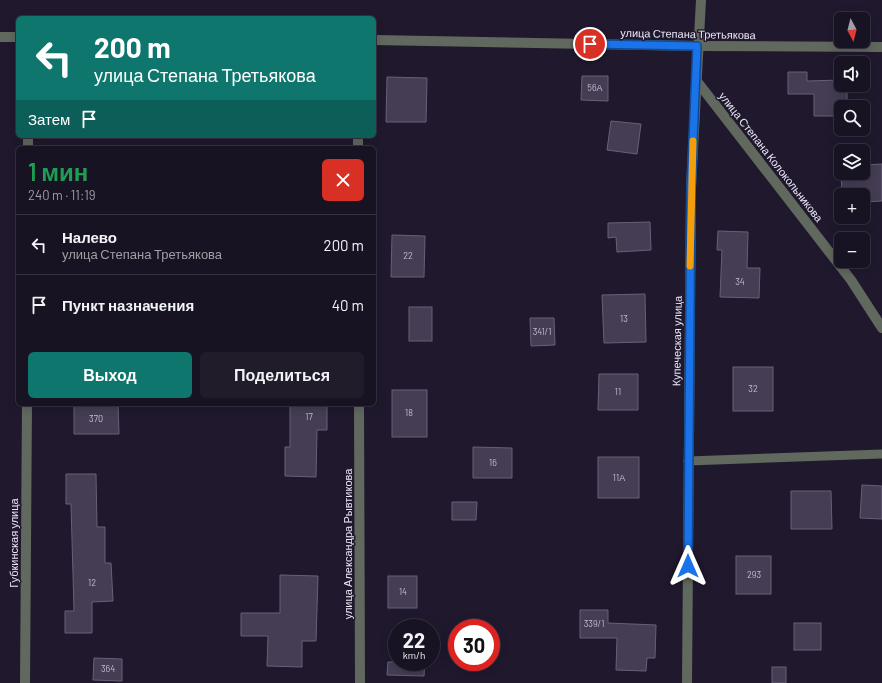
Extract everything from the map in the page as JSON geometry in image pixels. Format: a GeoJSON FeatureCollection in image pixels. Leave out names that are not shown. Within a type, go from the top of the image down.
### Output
{"type":"FeatureCollection","features":[{"type":"Feature","properties":{"kind":"street","name":"Купеческая улица"},"geometry":{"type":"LineString","coordinates":[[687,683],[691,187],[697,46],[701,0]]}},
{"type":"Feature","properties":{"kind":"street"},"geometry":{"type":"LineString","coordinates":[[0,37],[16,37]]}},
{"type":"Feature","properties":{"kind":"street","name":"улица Степана Третьякова"},"geometry":{"type":"LineString","coordinates":[[376,40],[697,46],[882,47]]}},
{"type":"Feature","properties":{"kind":"street","name":"улица Степана Колокольникова"},"geometry":{"type":"LineString","coordinates":[[696,80],[851,280],[882,328]]}},
{"type":"Feature","properties":{"kind":"street","name":"Губкинская улица"},"geometry":{"type":"LineString","coordinates":[[25,683],[27,406]]}},
{"type":"Feature","properties":{"kind":"street","name":"улица Александра Рывтикова"},"geometry":{"type":"LineString","coordinates":[[359,406],[360,683]]}},
{"type":"Feature","properties":{"kind":"lane"},"geometry":{"type":"LineString","coordinates":[[688,461],[882,454]]}},
{"type":"Feature","properties":{"kind":"building"},"geometry":{"type":"Polygon","coordinates":[[[788,72],[807,72],[807,81],[834,80],[834,92],[847,92],[847,100],[834,100],[834,116],[814,116],[814,94],[788,94],[788,72]]]}},
{"type":"Feature","properties":{"kind":"building"},"geometry":{"type":"Polygon","coordinates":[[[582,76],[608,76],[608,101],[581,100],[582,76]]]}},
{"type":"Feature","properties":{"kind":"building"},"geometry":{"type":"Polygon","coordinates":[[[387,77],[427,78],[426,122],[386,122],[387,77]]]}},
{"type":"Feature","properties":{"kind":"building"},"geometry":{"type":"Polygon","coordinates":[[[611,121],[641,124],[637,154],[607,150],[611,121]]]}},
{"type":"Feature","properties":{"kind":"building"},"geometry":{"type":"Polygon","coordinates":[[[882,164],[882,201],[870,202],[870,188],[842,188],[841,180],[870,180],[870,165],[882,164]]]}},
{"type":"Feature","properties":{"kind":"building"},"geometry":{"type":"Polygon","coordinates":[[[650,222],[651,250],[617,252],[616,237],[608,238],[608,223],[650,222]]]}},
{"type":"Feature","properties":{"kind":"building"},"geometry":{"type":"Polygon","coordinates":[[[718,231],[748,232],[747,268],[760,268],[759,298],[720,297],[722,250],[717,250],[718,231]]]}},
{"type":"Feature","properties":{"kind":"building"},"geometry":{"type":"Polygon","coordinates":[[[392,235],[425,236],[424,277],[391,277],[392,235]]]}},
{"type":"Feature","properties":{"kind":"building"},"geometry":{"type":"Polygon","coordinates":[[[645,294],[646,342],[604,343],[602,295],[645,294]]]}},
{"type":"Feature","properties":{"kind":"building"},"geometry":{"type":"Polygon","coordinates":[[[409,307],[432,307],[432,341],[409,341],[409,307]]]}},
{"type":"Feature","properties":{"kind":"building"},"geometry":{"type":"Polygon","coordinates":[[[530,318],[554,318],[555,345],[531,346],[530,318]]]}},
{"type":"Feature","properties":{"kind":"building"},"geometry":{"type":"Polygon","coordinates":[[[733,367],[773,367],[773,411],[733,411],[733,367]]]}},
{"type":"Feature","properties":{"kind":"building"},"geometry":{"type":"Polygon","coordinates":[[[599,374],[638,374],[638,410],[598,410],[599,374]]]}},
{"type":"Feature","properties":{"kind":"building"},"geometry":{"type":"Polygon","coordinates":[[[392,390],[427,390],[427,437],[392,437],[392,390]]]}},
{"type":"Feature","properties":{"kind":"building"},"geometry":{"type":"Polygon","coordinates":[[[74,406],[118,406],[119,434],[74,434],[74,406]]]}},
{"type":"Feature","properties":{"kind":"building"},"geometry":{"type":"Polygon","coordinates":[[[290,406],[327,406],[327,430],[317,430],[316,477],[285,476],[285,447],[290,447],[290,406]]]}},
{"type":"Feature","properties":{"kind":"building"},"geometry":{"type":"Polygon","coordinates":[[[473,447],[512,448],[512,478],[473,478],[473,447]]]}},
{"type":"Feature","properties":{"kind":"building"},"geometry":{"type":"Polygon","coordinates":[[[598,457],[639,457],[639,498],[598,498],[598,457]]]}},
{"type":"Feature","properties":{"kind":"building"},"geometry":{"type":"Polygon","coordinates":[[[66,474],[96,474],[97,527],[105,527],[105,563],[111,563],[113,601],[92,602],[92,633],[65,633],[65,611],[74,611],[71,504],[66,504],[66,474]]]}},
{"type":"Feature","properties":{"kind":"building"},"geometry":{"type":"Polygon","coordinates":[[[862,485],[882,486],[882,519],[860,518],[862,485]]]}},
{"type":"Feature","properties":{"kind":"building"},"geometry":{"type":"Polygon","coordinates":[[[791,491],[831,491],[832,529],[791,529],[791,491]]]}},
{"type":"Feature","properties":{"kind":"building"},"geometry":{"type":"Polygon","coordinates":[[[452,502],[477,502],[476,520],[452,520],[452,502]]]}},
{"type":"Feature","properties":{"kind":"building"},"geometry":{"type":"Polygon","coordinates":[[[736,556],[771,556],[771,594],[736,594],[736,556]]]}},
{"type":"Feature","properties":{"kind":"building"},"geometry":{"type":"Polygon","coordinates":[[[280,575],[318,576],[316,641],[302,641],[302,667],[267,666],[268,636],[241,636],[241,613],[280,613],[280,575]]]}},
{"type":"Feature","properties":{"kind":"building"},"geometry":{"type":"Polygon","coordinates":[[[388,576],[417,576],[417,608],[388,608],[388,576]]]}},
{"type":"Feature","properties":{"kind":"building"},"geometry":{"type":"Polygon","coordinates":[[[580,610],[608,610],[608,623],[656,625],[655,658],[647,658],[646,671],[616,670],[617,638],[580,638],[580,610]]]}},
{"type":"Feature","properties":{"kind":"building"},"geometry":{"type":"Polygon","coordinates":[[[794,623],[821,623],[821,650],[794,650],[794,623]]]}},
{"type":"Feature","properties":{"kind":"building"},"geometry":{"type":"Polygon","coordinates":[[[94,658],[122,659],[122,681],[93,680],[94,658]]]}},
{"type":"Feature","properties":{"kind":"building"},"geometry":{"type":"Polygon","coordinates":[[[388,662],[388,671],[424,671],[424,676],[387,675],[388,662]]]}},
{"type":"Feature","properties":{"kind":"building"},"geometry":{"type":"Polygon","coordinates":[[[772,667],[786,667],[786,683],[772,683],[772,667]]]}},
{"type":"Feature","properties":{"kind":"slow traffic"},"geometry":{"type":"LineString","coordinates":[[690,266],[693,141]]}},
{"type":"Feature","properties":{"kind":"route"},"geometry":{"type":"LineString","coordinates":[[590,44],[697,46],[691,187],[688,566]]}}]}
